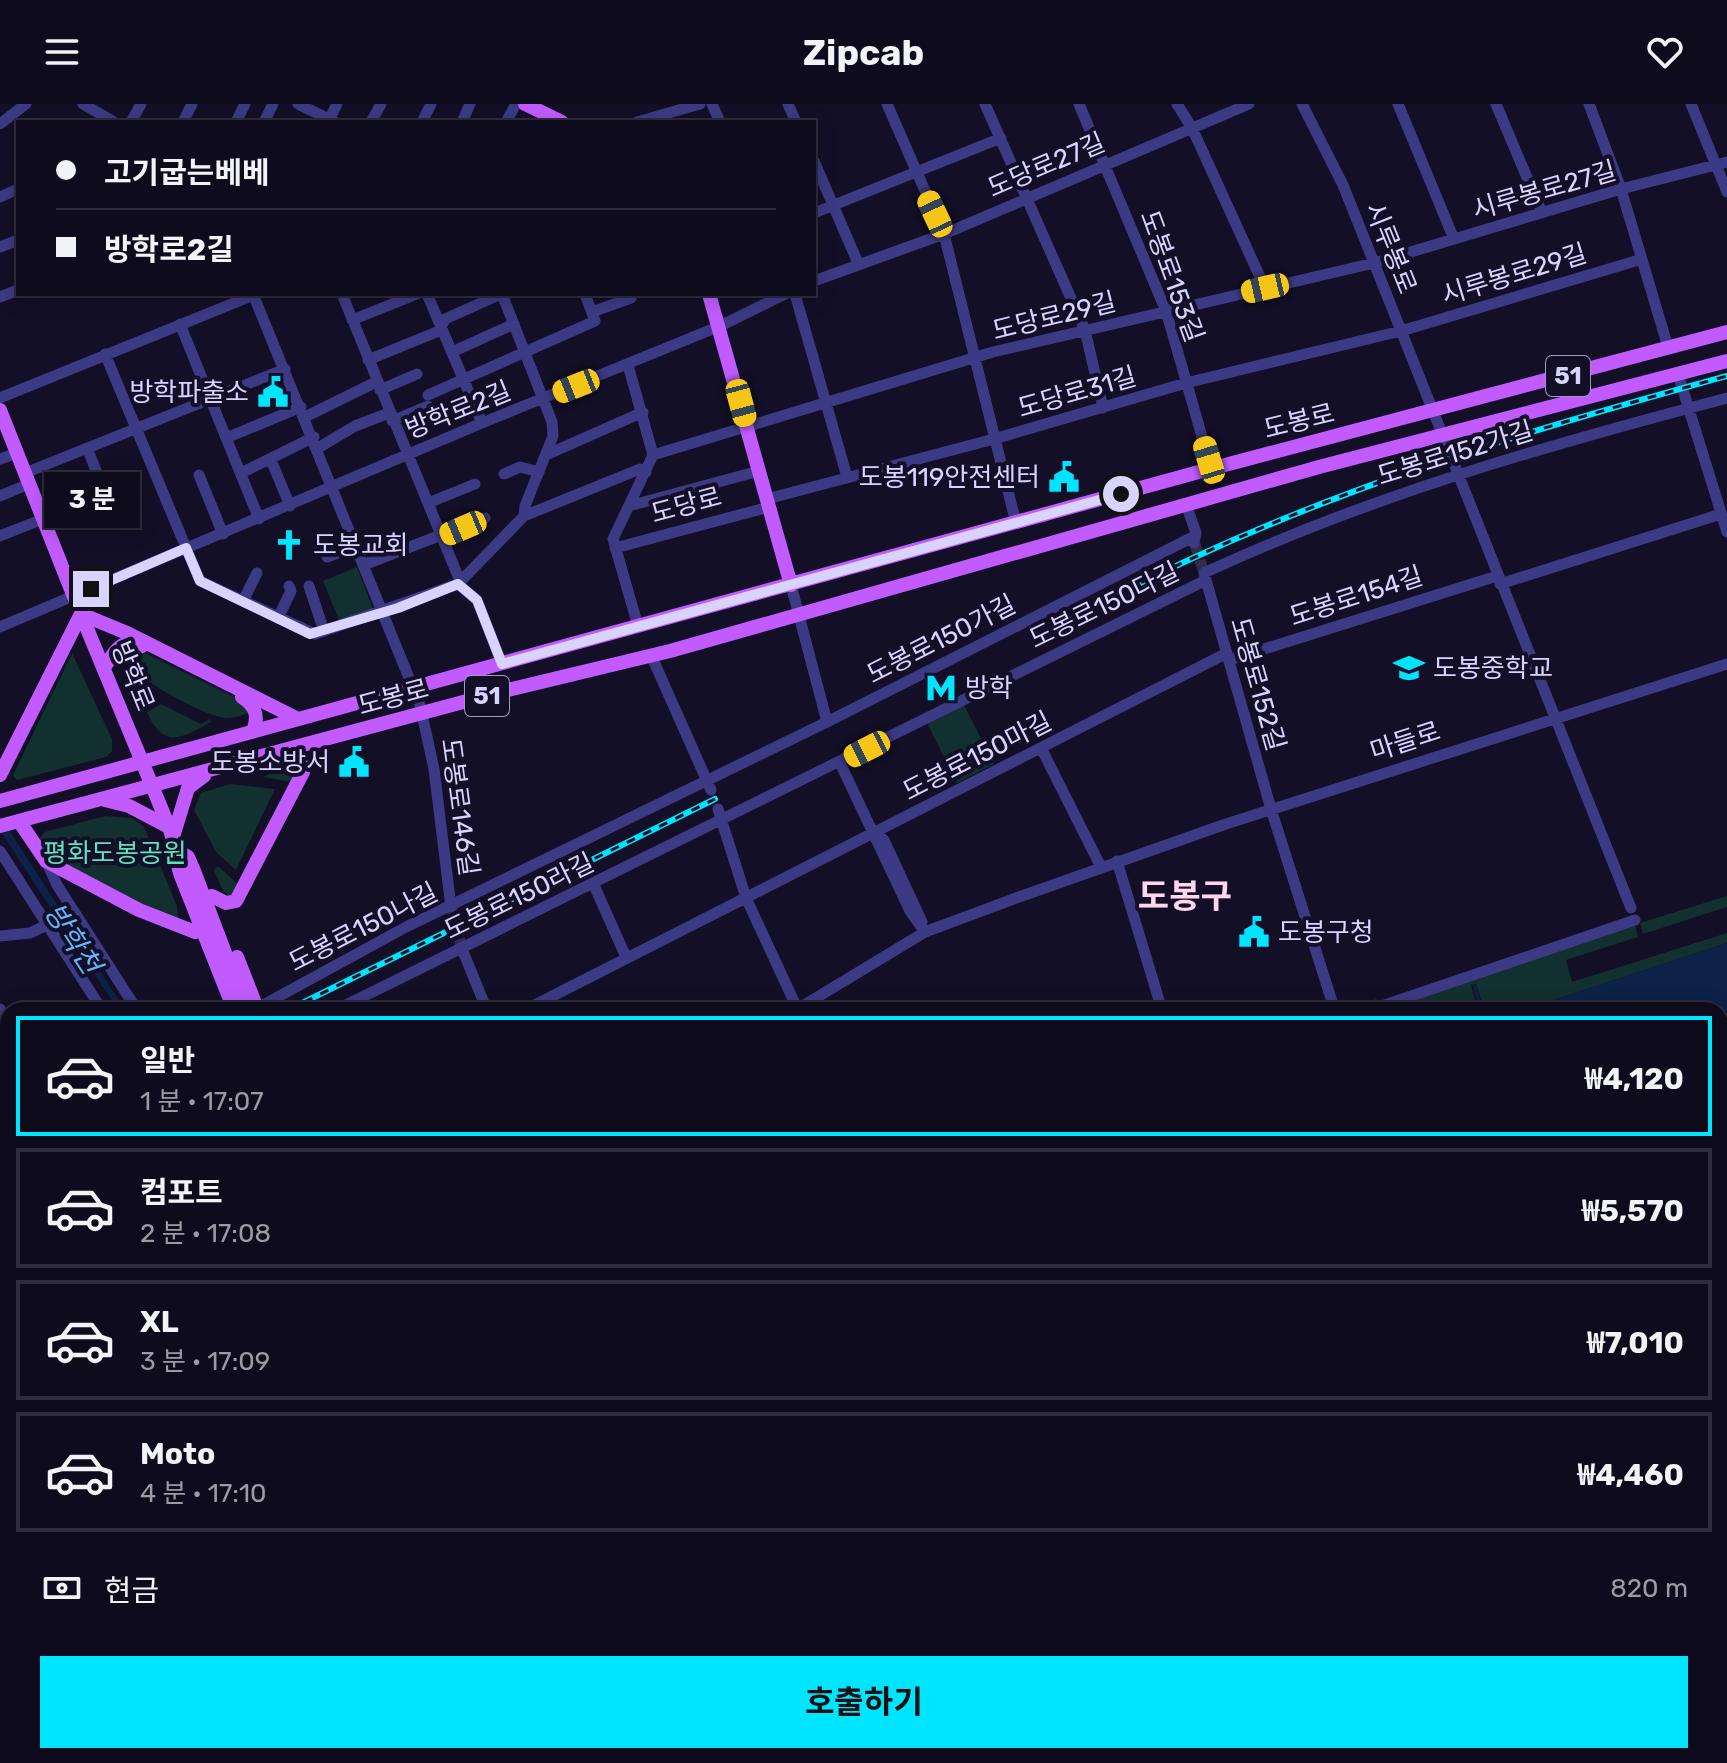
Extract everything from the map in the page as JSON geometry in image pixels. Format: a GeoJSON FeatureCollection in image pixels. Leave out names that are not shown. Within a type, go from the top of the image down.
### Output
{"type":"FeatureCollection","features":[{"type":"Feature","properties":{"kind":"main road"},"geometry":{"type":"LineString","coordinates":[[525,104],[558,120]]}},
{"type":"Feature","properties":{"kind":"main road"},"geometry":{"type":"LineString","coordinates":[[710,296],[791,585]]}},
{"type":"Feature","properties":{"kind":"main road","name":"도봉로"},"geometry":{"type":"LineString","coordinates":[[1,801],[1211,468],[1727,332]]}},
{"type":"Feature","properties":{"kind":"main road","name":"도봉로"},"geometry":{"type":"LineString","coordinates":[[10,823],[651,655],[1442,436],[1727,361]]}},
{"type":"Feature","properties":{"kind":"main road","name":"방학로"},"geometry":{"type":"LineString","coordinates":[[0,410],[74,597]]}},
{"type":"Feature","properties":{"kind":"main road"},"geometry":{"type":"LineString","coordinates":[[0,775],[81,614],[127,633],[298,719]]}},
{"type":"Feature","properties":{"kind":"main road","name":"방학로"},"geometry":{"type":"LineString","coordinates":[[81,614],[173,838],[188,857],[188,873],[241,1002]]}},
{"type":"Feature","properties":{"kind":"main road"},"geometry":{"type":"LineString","coordinates":[[104,668],[121,645],[136,644],[246,699],[257,715],[253,731]]}},
{"type":"Feature","properties":{"kind":"main road"},"geometry":{"type":"LineString","coordinates":[[212,896],[222,903],[236,901],[303,772],[300,756],[287,751]]}},
{"type":"Feature","properties":{"kind":"main road"},"geometry":{"type":"LineString","coordinates":[[100,799],[129,806],[173,838],[188,788],[217,769]]}},
{"type":"Feature","properties":{"kind":"main road"},"geometry":{"type":"LineString","coordinates":[[10,823],[46,861],[139,910],[195,932]]}},
{"type":"Feature","properties":{"kind":"main road"},"geometry":{"type":"LineString","coordinates":[[239,1002],[195,932],[178,889],[188,873],[204,879],[212,896],[241,1002]]}},
{"type":"Feature","properties":{"kind":"street"},"geometry":{"type":"LineString","coordinates":[[84,104],[111,120]]}},
{"type":"Feature","properties":{"kind":"street"},"geometry":{"type":"LineString","coordinates":[[298,104],[329,120]]}},
{"type":"Feature","properties":{"kind":"street"},"geometry":{"type":"LineString","coordinates":[[644,120],[700,104]]}},
{"type":"Feature","properties":{"kind":"street"},"geometry":{"type":"LineString","coordinates":[[887,104],[944,234],[1016,523]]}},
{"type":"Feature","properties":{"kind":"street"},"geometry":{"type":"LineString","coordinates":[[985,104],[1028,195],[1085,330],[1103,408]]}},
{"type":"Feature","properties":{"kind":"street","name":"도봉로153길"},"geometry":{"type":"LineString","coordinates":[[1079,104],[1166,311],[1211,468]]}},
{"type":"Feature","properties":{"kind":"street"},"geometry":{"type":"LineString","coordinates":[[1177,104],[1192,128],[1265,288]]}},
{"type":"Feature","properties":{"kind":"street","name":"도당로27길"},"geometry":{"type":"LineString","coordinates":[[816,280],[944,234],[1028,195],[1249,104]]}},
{"type":"Feature","properties":{"kind":"street","name":"시루봉로"},"geometry":{"type":"LineString","coordinates":[[1302,104],[1343,185],[1432,411]]}},
{"type":"Feature","properties":{"kind":"street"},"geometry":{"type":"LineString","coordinates":[[1398,104],[1454,239]]}},
{"type":"Feature","properties":{"kind":"street"},"geometry":{"type":"LineString","coordinates":[[1496,104],[1542,213]]}},
{"type":"Feature","properties":{"kind":"street"},"geometry":{"type":"LineString","coordinates":[[1589,104],[1621,189],[1639,260],[1668,347]]}},
{"type":"Feature","properties":{"kind":"street"},"geometry":{"type":"LineString","coordinates":[[1691,104],[1722,164],[1727,192]]}},
{"type":"Feature","properties":{"kind":"street"},"geometry":{"type":"LineString","coordinates":[[0,124],[21,112]]}},
{"type":"Feature","properties":{"kind":"street"},"geometry":{"type":"LineString","coordinates":[[816,212],[1001,138]]}},
{"type":"Feature","properties":{"kind":"street","name":"시루봉로27길"},"geometry":{"type":"LineString","coordinates":[[1374,263],[1621,189],[1722,164]]}},
{"type":"Feature","properties":{"kind":"street"},"geometry":{"type":"LineString","coordinates":[[816,166],[858,263]]}},
{"type":"Feature","properties":{"kind":"street","name":"시루봉로29길"},"geometry":{"type":"LineString","coordinates":[[1401,331],[1639,260]]}},
{"type":"Feature","properties":{"kind":"street","name":"도당로29길"},"geometry":{"type":"LineString","coordinates":[[748,428],[976,357],[1374,263]]}},
{"type":"Feature","properties":{"kind":"street"},"geometry":{"type":"LineString","coordinates":[[0,398],[249,296]]}},
{"type":"Feature","properties":{"kind":"street","name":"도봉로146길"},"geometry":{"type":"LineString","coordinates":[[255,296],[366,564],[423,713],[451,907]]}},
{"type":"Feature","properties":{"kind":"street"},"geometry":{"type":"LineString","coordinates":[[352,320],[412,296]]}},
{"type":"Feature","properties":{"kind":"street"},"geometry":{"type":"LineString","coordinates":[[428,296],[482,423]]}},
{"type":"Feature","properties":{"kind":"street"},"geometry":{"type":"LineString","coordinates":[[368,360],[439,331],[445,319],[497,296]]}},
{"type":"Feature","properties":{"kind":"street"},"geometry":{"type":"LineString","coordinates":[[502,296],[543,399],[553,436],[525,506],[524,516]]}},
{"type":"Feature","properties":{"kind":"street"},"geometry":{"type":"LineString","coordinates":[[290,506],[269,456],[390,417],[595,321],[586,296]]}},
{"type":"Feature","properties":{"kind":"street"},"geometry":{"type":"LineString","coordinates":[[720,326],[781,296]]}},
{"type":"Feature","properties":{"kind":"street"},"geometry":{"type":"LineString","coordinates":[[796,296],[847,477]]}},
{"type":"Feature","properties":{"kind":"street"},"geometry":{"type":"LineString","coordinates":[[343,297],[459,583],[477,600],[502,664]]}},
{"type":"Feature","properties":{"kind":"street"},"geometry":{"type":"LineString","coordinates":[[592,312],[631,298]]}},
{"type":"Feature","properties":{"kind":"street"},"geometry":{"type":"LineString","coordinates":[[180,324],[259,519]]}},
{"type":"Feature","properties":{"kind":"street"},"geometry":{"type":"LineString","coordinates":[[452,352],[514,324]]}},
{"type":"Feature","properties":{"kind":"street","name":"방학로2길"},"geometry":{"type":"LineString","coordinates":[[0,627],[720,326]]}},
{"type":"Feature","properties":{"kind":"street","name":"도당로31길"},"geometry":{"type":"LineString","coordinates":[[768,503],[847,477],[994,439],[1186,383],[1401,331]]}},
{"type":"Feature","properties":{"kind":"street"},"geometry":{"type":"LineString","coordinates":[[105,354],[200,581],[310,634],[385,612],[459,583],[524,516],[640,469],[646,472]]}},
{"type":"Feature","properties":{"kind":"street"},"geometry":{"type":"LineString","coordinates":[[628,365],[653,455],[613,539],[638,626]]}},
{"type":"Feature","properties":{"kind":"street"},"geometry":{"type":"LineString","coordinates":[[0,496],[87,448],[285,369]]}},
{"type":"Feature","properties":{"kind":"street"},"geometry":{"type":"LineString","coordinates":[[226,438],[417,374]]}},
{"type":"Feature","properties":{"kind":"street"},"geometry":{"type":"LineString","coordinates":[[1678,374],[1727,532]]}},
{"type":"Feature","properties":{"kind":"street","name":"도봉로152가길"},"geometry":{"type":"LineString","coordinates":[[1204,574],[1348,510],[1456,474],[1727,398]]}},
{"type":"Feature","properties":{"kind":"street"},"geometry":{"type":"LineString","coordinates":[[1392,1002],[1633,914],[1432,411]]}},
{"type":"Feature","properties":{"kind":"street"},"geometry":{"type":"LineString","coordinates":[[546,455],[643,412]]}},
{"type":"Feature","properties":{"kind":"street"},"geometry":{"type":"LineString","coordinates":[[653,455],[748,428]]}},
{"type":"Feature","properties":{"kind":"street"},"geometry":{"type":"LineString","coordinates":[[0,536],[104,490],[87,448]]}},
{"type":"Feature","properties":{"kind":"street"},"geometry":{"type":"LineString","coordinates":[[0,459],[17,453]]}},
{"type":"Feature","properties":{"kind":"street"},"geometry":{"type":"LineString","coordinates":[[241,473],[271,460]]}},
{"type":"Feature","properties":{"kind":"street"},"geometry":{"type":"LineString","coordinates":[[504,474],[520,467],[539,472]]}},
{"type":"Feature","properties":{"kind":"street","name":"도당로"},"geometry":{"type":"LineString","coordinates":[[629,506],[759,471]]}},
{"type":"Feature","properties":{"kind":"street"},"geometry":{"type":"LineString","coordinates":[[199,475],[223,534]]}},
{"type":"Feature","properties":{"kind":"street"},"geometry":{"type":"LineString","coordinates":[[428,503],[475,484]]}},
{"type":"Feature","properties":{"kind":"street","name":"도당로"},"geometry":{"type":"LineString","coordinates":[[615,548],[768,503]]}},
{"type":"Feature","properties":{"kind":"street","name":"도봉로150가길"},"geometry":{"type":"LineString","coordinates":[[710,784],[827,722],[1194,541],[1196,533],[1187,507]]}},
{"type":"Feature","properties":{"kind":"street","name":"도봉로154길"},"geometry":{"type":"LineString","coordinates":[[1228,656],[1498,580],[1722,509]]}},
{"type":"Feature","properties":{"kind":"street"},"geometry":{"type":"LineString","coordinates":[[366,564],[485,518]]}},
{"type":"Feature","properties":{"kind":"street"},"geometry":{"type":"LineString","coordinates":[[327,557],[358,545]]}},
{"type":"Feature","properties":{"kind":"street"},"geometry":{"type":"LineString","coordinates":[[243,601],[257,573]]}},
{"type":"Feature","properties":{"kind":"street","name":"도봉로152길"},"geometry":{"type":"LineString","coordinates":[[1204,574],[1271,809]]}},
{"type":"Feature","properties":{"kind":"street","name":"도봉로150다길"},"geometry":{"type":"LineString","coordinates":[[720,815],[840,763],[1204,574]]}},
{"type":"Feature","properties":{"kind":"street"},"geometry":{"type":"LineString","coordinates":[[791,585],[827,722]]}},
{"type":"Feature","properties":{"kind":"street"},"geometry":{"type":"LineString","coordinates":[[278,618],[291,591],[289,586]]}},
{"type":"Feature","properties":{"kind":"street"},"geometry":{"type":"LineString","coordinates":[[309,586],[324,631]]}},
{"type":"Feature","properties":{"kind":"street","name":"방학로"},"geometry":{"type":"LineString","coordinates":[[74,597],[81,614]]}},
{"type":"Feature","properties":{"kind":"street"},"geometry":{"type":"LineString","coordinates":[[651,655],[710,784]]}},
{"type":"Feature","properties":{"kind":"street","name":"도봉로150마길"},"geometry":{"type":"LineString","coordinates":[[540,1002],[1228,656]]}},
{"type":"Feature","properties":{"kind":"street","name":"마들로"},"geometry":{"type":"LineString","coordinates":[[810,1002],[925,932],[1117,861],[1727,664]]}},
{"type":"Feature","properties":{"kind":"street"},"geometry":{"type":"LineString","coordinates":[[1041,748],[1101,867]]}},
{"type":"Feature","properties":{"kind":"street"},"geometry":{"type":"LineString","coordinates":[[840,763],[875,831],[903,897],[925,932]]}},
{"type":"Feature","properties":{"kind":"street","name":"도봉로150나길"},"geometry":{"type":"LineString","coordinates":[[255,1002],[710,784]]}},
{"type":"Feature","properties":{"kind":"street"},"geometry":{"type":"LineString","coordinates":[[1271,809],[1329,1002]]}},
{"type":"Feature","properties":{"kind":"street"},"geometry":{"type":"LineString","coordinates":[[720,815],[746,898],[793,1002]]}},
{"type":"Feature","properties":{"kind":"street","name":"도봉로150라길"},"geometry":{"type":"LineString","coordinates":[[353,1002],[593,883],[720,815]]}},
{"type":"Feature","properties":{"kind":"street"},"geometry":{"type":"LineString","coordinates":[[0,851],[97,1002]]}},
{"type":"Feature","properties":{"kind":"street"},"geometry":{"type":"LineString","coordinates":[[46,861],[57,885],[132,1002]]}},
{"type":"Feature","properties":{"kind":"street"},"geometry":{"type":"LineString","coordinates":[[1117,861],[1160,1002]]}},
{"type":"Feature","properties":{"kind":"street"},"geometry":{"type":"LineString","coordinates":[[593,883],[626,957]]}},
{"type":"Feature","properties":{"kind":"street"},"geometry":{"type":"LineString","coordinates":[[0,936],[30,933],[47,925]]}},
{"type":"Feature","properties":{"kind":"street"},"geometry":{"type":"LineString","coordinates":[[462,949],[484,1002]]}},
{"type":"Feature","properties":{"kind":"green space"},"geometry":{"type":"Polygon","coordinates":[[[357,567],[373,609],[340,622],[323,581],[357,567]]]}},
{"type":"Feature","properties":{"kind":"green space"},"geometry":{"type":"Polygon","coordinates":[[[133,647],[242,701],[249,713],[224,718],[166,692],[127,661],[123,652],[133,647]]]}},
{"type":"Feature","properties":{"kind":"green space","name":"평화도봉공원"},"geometry":{"type":"Polygon","coordinates":[[[72,653],[112,739],[112,751],[106,757],[17,780],[13,775],[72,653]]]}},
{"type":"Feature","properties":{"kind":"green space"},"geometry":{"type":"Polygon","coordinates":[[[161,704],[201,724],[210,719],[211,722],[182,736],[166,736],[153,724],[147,712],[161,704]]]}},
{"type":"Feature","properties":{"kind":"green space"},"geometry":{"type":"Polygon","coordinates":[[[964,705],[994,764],[957,783],[927,723],[964,705]]]}},
{"type":"Feature","properties":{"kind":"green space"},"geometry":{"type":"Polygon","coordinates":[[[286,767],[296,771],[291,782],[263,777],[286,767]]]}},
{"type":"Feature","properties":{"kind":"green space","name":"평화도봉공원"},"geometry":{"type":"Polygon","coordinates":[[[230,784],[275,789],[236,870],[216,852],[194,810],[201,793],[230,784]]]}},
{"type":"Feature","properties":{"kind":"green space","name":"평화도봉공원"},"geometry":{"type":"Polygon","coordinates":[[[105,816],[132,818],[144,827],[177,906],[178,919],[172,921],[57,860],[38,840],[45,832],[105,816]]]}},
{"type":"Feature","properties":{"kind":"green space"},"geometry":{"type":"Polygon","coordinates":[[[218,866],[239,885],[231,897],[223,891],[214,870],[218,866]]]}},
{"type":"Feature","properties":{"kind":"green space"},"geometry":{"type":"Polygon","coordinates":[[[1727,896],[1727,907],[1643,934],[1640,923],[1727,896]]]}},
{"type":"Feature","properties":{"kind":"green space"},"geometry":{"type":"Polygon","coordinates":[[[1635,925],[1638,937],[1566,960],[1572,982],[1727,933],[1727,943],[1547,1002],[1482,1002],[1476,984],[1471,985],[1476,1002],[1398,1002],[1635,925]]]}},
{"type":"Feature","properties":{"kind":"water","name":"방학천"},"geometry":{"type":"Polygon","coordinates":[[[0,816],[120,1002],[113,1002],[0,829],[0,816]]]}},
{"type":"Feature","properties":{"kind":"water"},"geometry":{"type":"Polygon","coordinates":[[[1727,943],[1727,1002],[1547,1002],[1727,943]]]}},
{"type":"Feature","properties":{"kind":"waterway"},"geometry":{"type":"LineString","coordinates":[[1475,987],[1479,1002]]}},
{"type":"Feature","properties":{"kind":"tunnel"},"geometry":{"type":"LineString","coordinates":[[1195,544],[1203,570]]}},
{"type":"Feature","properties":{"kind":"tunnel"},"geometry":{"type":"LineString","coordinates":[[451,907],[462,949]]}},
{"type":"Feature","properties":{"kind":"railway"},"geometry":{"type":"LineString","coordinates":[[1109,599],[1260,528],[1336,498],[1489,445],[1727,376]]}},
{"type":"Feature","properties":{"kind":"railway"},"geometry":{"type":"LineString","coordinates":[[304,1002],[715,799]]}},
{"type":"Feature","properties":{"kind":"place","name":"방학파출소"},"geometry":{"type":"Point","coordinates":[273,392]}},
{"type":"Feature","properties":{"kind":"place","name":"도봉119안전센터"},"geometry":{"type":"Point","coordinates":[1064,477]}},
{"type":"Feature","properties":{"kind":"place","name":"도봉교회"},"geometry":{"type":"Point","coordinates":[289,545]}},
{"type":"Feature","properties":{"kind":"place","name":"도봉중학교"},"geometry":{"type":"Point","coordinates":[1409,668]}},
{"type":"Feature","properties":{"kind":"place","name":"방학"},"geometry":{"type":"Point","coordinates":[941,688]}},
{"type":"Feature","properties":{"kind":"place","name":"도봉소방서"},"geometry":{"type":"Point","coordinates":[354,762]}},
{"type":"Feature","properties":{"kind":"place","name":"도봉구청"},"geometry":{"type":"Point","coordinates":[1254,932]}},
{"type":"Feature","properties":{"kind":"district","name":"도봉구"},"geometry":{"type":"Point","coordinates":[1185,896]}},
{"type":"Feature","properties":{"kind":"route"},"geometry":{"type":"LineString","coordinates":[[91,589],[186,548],[200,581],[310,634],[398,608],[458,584],[477,600],[502,664],[1121,494]]}}]}
